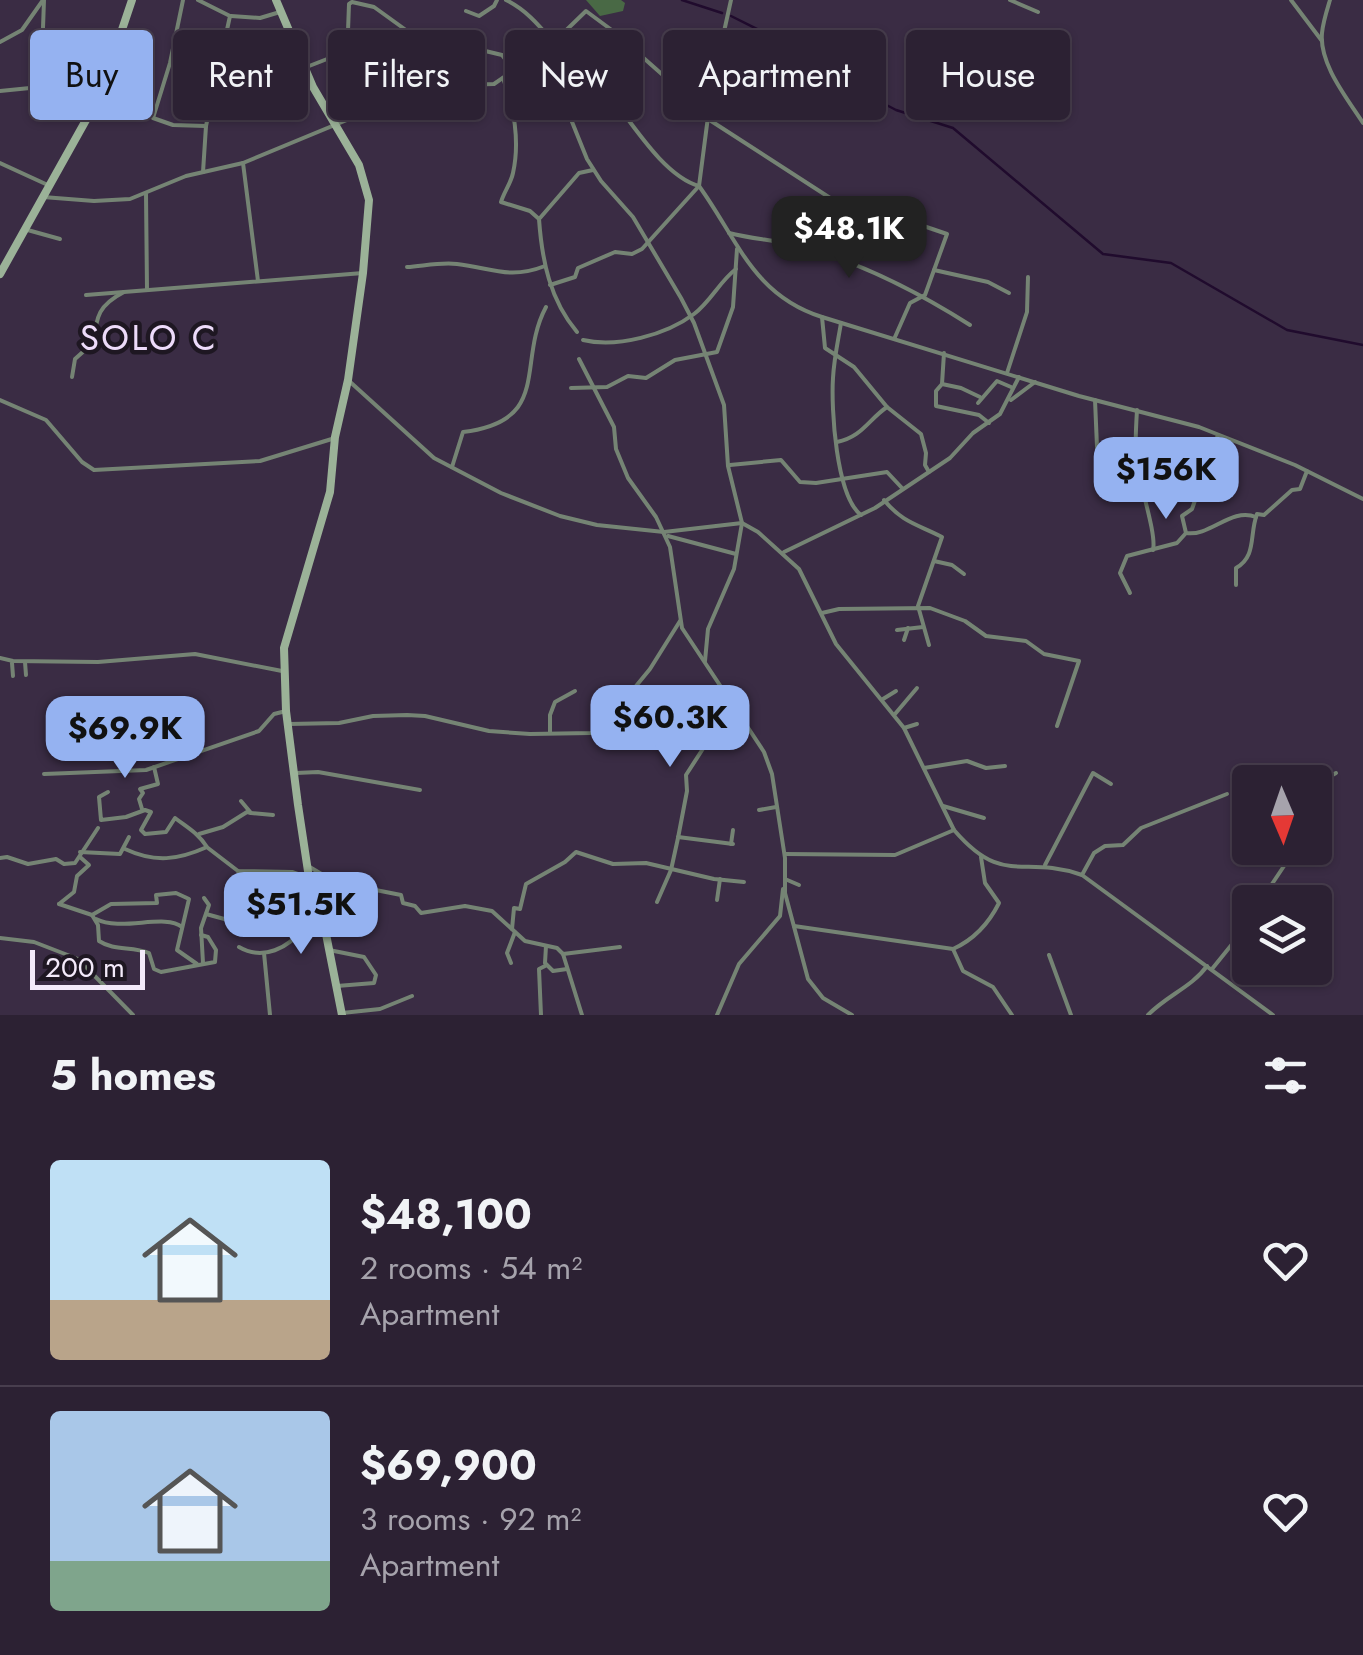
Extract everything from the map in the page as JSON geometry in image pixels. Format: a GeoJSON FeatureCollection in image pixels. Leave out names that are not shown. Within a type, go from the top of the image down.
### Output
{"type":"FeatureCollection","features":[{"type":"Feature","properties":{"kind":"main road"},"geometry":{"type":"LineString","coordinates":[[0,274],[105,84],[132,0]]}},
{"type":"Feature","properties":{"kind":"main road"},"geometry":{"type":"LineString","coordinates":[[276,0],[288,30]]}},
{"type":"Feature","properties":{"kind":"main road"},"geometry":{"type":"LineString","coordinates":[[308,75],[359,165],[368,190],[363,273],[348,380],[335,438],[330,492],[287,637],[284,671],[293,773],[310,878],[324,924],[342,1014]]}},
{"type":"Feature","properties":{"kind":"street"},"geometry":{"type":"LineString","coordinates":[[0,42],[22,30],[43,0]]}},
{"type":"Feature","properties":{"kind":"street"},"geometry":{"type":"LineString","coordinates":[[0,91],[42,84],[43,0]]}},
{"type":"Feature","properties":{"kind":"street"},"geometry":{"type":"LineString","coordinates":[[183,0],[153,118],[173,125],[206,126]]}},
{"type":"Feature","properties":{"kind":"street"},"geometry":{"type":"LineString","coordinates":[[198,0],[230,16],[260,18],[280,12]]}},
{"type":"Feature","properties":{"kind":"street"},"geometry":{"type":"LineString","coordinates":[[466,11],[478,16],[494,6],[496,0]]}},
{"type":"Feature","properties":{"kind":"street"},"geometry":{"type":"LineString","coordinates":[[506,0],[542,30]]}},
{"type":"Feature","properties":{"kind":"street"},"geometry":{"type":"LineString","coordinates":[[725,30],[731,0]]}},
{"type":"Feature","properties":{"kind":"street"},"geometry":{"type":"LineString","coordinates":[[1010,0],[1038,12]]}},
{"type":"Feature","properties":{"kind":"street"},"geometry":{"type":"LineString","coordinates":[[1291,0],[1322,41],[1332,72],[1363,123]]}},
{"type":"Feature","properties":{"kind":"street"},"geometry":{"type":"LineString","coordinates":[[1322,41],[1330,0]]}},
{"type":"Feature","properties":{"kind":"street"},"geometry":{"type":"LineString","coordinates":[[308,66],[340,54],[352,1],[374,7],[410,33],[502,54],[505,58]]}},
{"type":"Feature","properties":{"kind":"street"},"geometry":{"type":"LineString","coordinates":[[566,30],[586,11],[610,30]]}},
{"type":"Feature","properties":{"kind":"street"},"geometry":{"type":"LineString","coordinates":[[203,172],[206,126],[230,16]]}},
{"type":"Feature","properties":{"kind":"street"},"geometry":{"type":"LineString","coordinates":[[643,61],[663,79]]}},
{"type":"Feature","properties":{"kind":"street"},"geometry":{"type":"LineString","coordinates":[[43,197],[127,200],[203,172],[243,163],[429,86],[491,84],[503,78],[514,112],[515,162],[513,176],[500,202],[533,212],[543,211]]}},
{"type":"Feature","properties":{"kind":"street"},"geometry":{"type":"LineString","coordinates":[[572,120],[593,170],[633,218],[689,316],[724,405],[728,466],[742,524],[722,599],[708,629],[705,663]]}},
{"type":"Feature","properties":{"kind":"street"},"geometry":{"type":"LineString","coordinates":[[630,120],[668,164],[689,184],[699,186],[737,250],[784,300],[841,323],[1218,436],[1307,471],[1363,499]]}},
{"type":"Feature","properties":{"kind":"street"},"geometry":{"type":"LineString","coordinates":[[550,285],[574,277],[578,268],[614,252],[632,254],[647,242],[699,186],[708,120]]}},
{"type":"Feature","properties":{"kind":"street"},"geometry":{"type":"LineString","coordinates":[[713,120],[841,205],[894,216],[947,234],[923,297],[910,304],[895,337]]}},
{"type":"Feature","properties":{"kind":"street"},"geometry":{"type":"LineString","coordinates":[[0,163],[50,186]]}},
{"type":"Feature","properties":{"kind":"street"},"geometry":{"type":"LineString","coordinates":[[243,163],[258,280]]}},
{"type":"Feature","properties":{"kind":"street"},"geometry":{"type":"LineString","coordinates":[[577,332],[564,317],[550,285],[540,220],[543,211],[579,173],[593,170]]}},
{"type":"Feature","properties":{"kind":"street"},"geometry":{"type":"LineString","coordinates":[[146,194],[147,289]]}},
{"type":"Feature","properties":{"kind":"street"},"geometry":{"type":"LineString","coordinates":[[533,212],[540,220]]}},
{"type":"Feature","properties":{"kind":"street"},"geometry":{"type":"LineString","coordinates":[[24,228],[60,239]]}},
{"type":"Feature","properties":{"kind":"street"},"geometry":{"type":"LineString","coordinates":[[728,233],[820,252],[883,276],[970,325]]}},
{"type":"Feature","properties":{"kind":"street"},"geometry":{"type":"LineString","coordinates":[[571,388],[607,387],[628,376],[646,378],[675,360],[717,352],[733,308],[737,250]]}},
{"type":"Feature","properties":{"kind":"street"},"geometry":{"type":"LineString","coordinates":[[408,267],[456,264],[506,274],[545,266]]}},
{"type":"Feature","properties":{"kind":"street"},"geometry":{"type":"LineString","coordinates":[[583,340],[624,343],[676,326],[718,292],[725,277],[736,269]]}},
{"type":"Feature","properties":{"kind":"street"},"geometry":{"type":"LineString","coordinates":[[934,270],[988,282],[1009,293]]}},
{"type":"Feature","properties":{"kind":"street"},"geometry":{"type":"LineString","coordinates":[[86,295],[363,273]]}},
{"type":"Feature","properties":{"kind":"street"},"geometry":{"type":"LineString","coordinates":[[1011,390],[1006,372],[1026,312],[1028,277]]}},
{"type":"Feature","properties":{"kind":"street"},"geometry":{"type":"LineString","coordinates":[[72,377],[76,359],[94,342],[100,308],[128,290]]}},
{"type":"Feature","properties":{"kind":"street"},"geometry":{"type":"LineString","coordinates":[[452,469],[462,432],[512,415],[526,397],[528,362],[546,307]]}},
{"type":"Feature","properties":{"kind":"street"},"geometry":{"type":"LineString","coordinates":[[822,317],[823,344],[854,367],[888,407],[921,434],[929,472]]}},
{"type":"Feature","properties":{"kind":"street"},"geometry":{"type":"LineString","coordinates":[[841,323],[832,414],[844,479],[855,511],[861,514]]}},
{"type":"Feature","properties":{"kind":"street"},"geometry":{"type":"LineString","coordinates":[[944,353],[936,406],[979,415],[989,424]]}},
{"type":"Feature","properties":{"kind":"street"},"geometry":{"type":"LineString","coordinates":[[579,360],[614,427],[616,448],[628,478],[664,534],[678,585],[680,621],[764,752],[772,774],[784,854],[780,916],[739,964],[717,1015]]}},
{"type":"Feature","properties":{"kind":"street"},"geometry":{"type":"LineString","coordinates":[[1007,403],[1019,377]]}},
{"type":"Feature","properties":{"kind":"street"},"geometry":{"type":"LineString","coordinates":[[348,380],[434,458],[501,493],[575,521],[664,534],[736,554]]}},
{"type":"Feature","properties":{"kind":"street"},"geometry":{"type":"LineString","coordinates":[[942,384],[961,388],[979,400],[996,381],[1011,390]]}},
{"type":"Feature","properties":{"kind":"street"},"geometry":{"type":"LineString","coordinates":[[784,552],[861,514],[950,458],[973,433],[989,424],[1007,403],[1035,382]]}},
{"type":"Feature","properties":{"kind":"street"},"geometry":{"type":"LineString","coordinates":[[0,400],[46,420],[82,462],[94,470],[260,460],[335,438]]}},
{"type":"Feature","properties":{"kind":"street"},"geometry":{"type":"LineString","coordinates":[[1095,400],[1098,472],[1108,489]]}},
{"type":"Feature","properties":{"kind":"street"},"geometry":{"type":"LineString","coordinates":[[837,442],[858,436],[873,417],[888,407]]}},
{"type":"Feature","properties":{"kind":"street"},"geometry":{"type":"LineString","coordinates":[[1137,410],[1136,454],[1146,498],[1144,508],[1155,543],[1152,550]]}},
{"type":"Feature","properties":{"kind":"street"},"geometry":{"type":"LineString","coordinates":[[1186,533],[1182,516],[1192,508],[1218,436]]}},
{"type":"Feature","properties":{"kind":"street"},"geometry":{"type":"LineString","coordinates":[[728,466],[781,460],[800,482],[816,484],[887,472],[902,488]]}},
{"type":"Feature","properties":{"kind":"street"},"geometry":{"type":"LineString","coordinates":[[1130,593],[1120,574],[1122,561],[1130,554],[1177,543],[1186,533],[1200,532],[1243,514],[1256,517],[1266,513],[1292,490],[1300,489],[1307,471]]}},
{"type":"Feature","properties":{"kind":"street"},"geometry":{"type":"LineString","coordinates":[[1200,490],[1206,499]]}},
{"type":"Feature","properties":{"kind":"street"},"geometry":{"type":"LineString","coordinates":[[884,500],[894,513],[918,529],[942,537],[918,606],[929,645]]}},
{"type":"Feature","properties":{"kind":"street"},"geometry":{"type":"LineString","coordinates":[[1236,584],[1236,568],[1246,563],[1250,555],[1256,517]]}},
{"type":"Feature","properties":{"kind":"street"},"geometry":{"type":"LineString","coordinates":[[664,534],[742,524],[784,552],[800,568],[846,658],[904,728],[954,830],[981,857],[1009,868],[1045,865],[1082,875],[1273,1015]]}},
{"type":"Feature","properties":{"kind":"street"},"geometry":{"type":"LineString","coordinates":[[934,560],[952,565],[964,574]]}},
{"type":"Feature","properties":{"kind":"street"},"geometry":{"type":"LineString","coordinates":[[822,614],[839,609],[918,606],[944,612],[986,636],[1026,641],[1044,654],[1080,661],[1058,726]]}},
{"type":"Feature","properties":{"kind":"street"},"geometry":{"type":"LineString","coordinates":[[287,724],[408,715],[489,731],[590,733],[599,730],[650,669],[680,621]]}},
{"type":"Feature","properties":{"kind":"street"},"geometry":{"type":"LineString","coordinates":[[897,630],[923,627]]}},
{"type":"Feature","properties":{"kind":"street"},"geometry":{"type":"LineString","coordinates":[[904,640],[908,628]]}},
{"type":"Feature","properties":{"kind":"street"},"geometry":{"type":"LineString","coordinates":[[0,658],[98,662],[195,654],[284,671]]}},
{"type":"Feature","properties":{"kind":"street"},"geometry":{"type":"LineString","coordinates":[[12,661],[14,676]]}},
{"type":"Feature","properties":{"kind":"street"},"geometry":{"type":"LineString","coordinates":[[25,662],[26,675]]}},
{"type":"Feature","properties":{"kind":"street"},"geometry":{"type":"LineString","coordinates":[[895,714],[914,696],[916,688]]}},
{"type":"Feature","properties":{"kind":"street"},"geometry":{"type":"LineString","coordinates":[[550,734],[554,702],[576,690]]}},
{"type":"Feature","properties":{"kind":"street"},"geometry":{"type":"LineString","coordinates":[[883,699],[896,691]]}},
{"type":"Feature","properties":{"kind":"street"},"geometry":{"type":"LineString","coordinates":[[657,902],[678,837],[687,791],[686,775],[732,700]]}},
{"type":"Feature","properties":{"kind":"street"},"geometry":{"type":"LineString","coordinates":[[44,774],[140,771],[259,731],[274,714],[286,712]]}},
{"type":"Feature","properties":{"kind":"street"},"geometry":{"type":"LineString","coordinates":[[904,728],[917,724]]}},
{"type":"Feature","properties":{"kind":"street"},"geometry":{"type":"LineString","coordinates":[[924,768],[967,761],[986,768],[1005,766]]}},
{"type":"Feature","properties":{"kind":"street"},"geometry":{"type":"LineString","coordinates":[[142,809],[140,790],[158,784],[154,767]]}},
{"type":"Feature","properties":{"kind":"street"},"geometry":{"type":"LineString","coordinates":[[293,773],[318,772],[420,790]]}},
{"type":"Feature","properties":{"kind":"street"},"geometry":{"type":"LineString","coordinates":[[1045,865],[1093,772],[1111,784]]}},
{"type":"Feature","properties":{"kind":"street"},"geometry":{"type":"LineString","coordinates":[[1332,775],[1336,773]]}},
{"type":"Feature","properties":{"kind":"street"},"geometry":{"type":"LineString","coordinates":[[108,792],[100,797],[101,820],[126,818],[142,809],[151,812],[141,830],[145,834],[166,832],[175,818],[186,829],[199,834],[223,827],[246,812],[274,814]]}},
{"type":"Feature","properties":{"kind":"street"},"geometry":{"type":"LineString","coordinates":[[1082,875],[1094,853],[1106,846],[1123,845],[1142,828],[1226,794]]}},
{"type":"Feature","properties":{"kind":"street"},"geometry":{"type":"LineString","coordinates":[[241,801],[251,813]]}},
{"type":"Feature","properties":{"kind":"street"},"geometry":{"type":"LineString","coordinates":[[943,806],[984,818]]}},
{"type":"Feature","properties":{"kind":"street"},"geometry":{"type":"LineString","coordinates":[[760,810],[776,807]]}},
{"type":"Feature","properties":{"kind":"street"},"geometry":{"type":"LineString","coordinates":[[0,858],[28,864],[56,859],[70,864],[98,828]]}},
{"type":"Feature","properties":{"kind":"street"},"geometry":{"type":"LineString","coordinates":[[678,837],[732,844],[734,830]]}},
{"type":"Feature","properties":{"kind":"street"},"geometry":{"type":"LineString","coordinates":[[784,854],[895,855],[954,830]]}},
{"type":"Feature","properties":{"kind":"street"},"geometry":{"type":"LineString","coordinates":[[199,834],[207,847],[238,871],[242,879],[241,897],[247,907],[234,912],[228,920],[206,914]]}},
{"type":"Feature","properties":{"kind":"street"},"geometry":{"type":"LineString","coordinates":[[80,855],[116,854],[125,849],[128,839],[136,846],[136,853]]}},
{"type":"Feature","properties":{"kind":"street"},"geometry":{"type":"LineString","coordinates":[[125,849],[171,860],[207,847]]}},
{"type":"Feature","properties":{"kind":"street"},"geometry":{"type":"LineString","coordinates":[[511,963],[507,953],[514,931],[514,908],[520,909],[526,884],[576,852],[613,864],[646,862],[744,882]]}},
{"type":"Feature","properties":{"kind":"street"},"geometry":{"type":"LineString","coordinates":[[80,855],[89,865],[77,876],[74,892],[59,904],[102,922],[127,926],[171,921],[182,928]]}},
{"type":"Feature","properties":{"kind":"street"},"geometry":{"type":"LineString","coordinates":[[794,926],[953,948],[974,936],[999,903],[985,883],[981,857]]}},
{"type":"Feature","properties":{"kind":"street"},"geometry":{"type":"LineString","coordinates":[[308,866],[335,882],[401,894],[403,903],[421,912],[451,907],[492,911],[526,942],[556,948],[564,954],[582,1015]]}},
{"type":"Feature","properties":{"kind":"street"},"geometry":{"type":"LineString","coordinates":[[238,871],[292,872],[310,878]]}},
{"type":"Feature","properties":{"kind":"street"},"geometry":{"type":"LineString","coordinates":[[717,900],[720,879]]}},
{"type":"Feature","properties":{"kind":"street"},"geometry":{"type":"LineString","coordinates":[[784,882],[799,884]]}},
{"type":"Feature","properties":{"kind":"street"},"geometry":{"type":"LineString","coordinates":[[784,882],[808,979],[823,998],[852,1015]]}},
{"type":"Feature","properties":{"kind":"street"},"geometry":{"type":"LineString","coordinates":[[94,916],[112,904],[157,903],[156,895],[176,893],[189,899],[177,950],[200,963]]}},
{"type":"Feature","properties":{"kind":"street"},"geometry":{"type":"LineString","coordinates":[[200,963],[209,905],[204,898]]}},
{"type":"Feature","properties":{"kind":"street"},"geometry":{"type":"LineString","coordinates":[[94,916],[99,941],[108,947],[148,953],[154,969],[161,972],[214,962],[208,937],[202,935]]}},
{"type":"Feature","properties":{"kind":"street"},"geometry":{"type":"LineString","coordinates":[[240,947],[251,954],[264,953],[294,942],[303,928],[324,924]]}},
{"type":"Feature","properties":{"kind":"street"},"geometry":{"type":"LineString","coordinates":[[0,938],[34,942],[78,959],[133,1015]]}},
{"type":"Feature","properties":{"kind":"street"},"geometry":{"type":"LineString","coordinates":[[1148,1015],[1166,996],[1200,976],[1232,942]]}},
{"type":"Feature","properties":{"kind":"street"},"geometry":{"type":"LineString","coordinates":[[541,1015],[539,969],[545,964],[546,946]]}},
{"type":"Feature","properties":{"kind":"street"},"geometry":{"type":"LineString","coordinates":[[564,954],[620,948]]}},
{"type":"Feature","properties":{"kind":"street"},"geometry":{"type":"LineString","coordinates":[[953,948],[963,972],[992,986],[1012,1015]]}},
{"type":"Feature","properties":{"kind":"street"},"geometry":{"type":"LineString","coordinates":[[329,950],[364,957],[376,975],[374,983],[336,986]]}},
{"type":"Feature","properties":{"kind":"street"},"geometry":{"type":"LineString","coordinates":[[264,953],[270,1015]]}},
{"type":"Feature","properties":{"kind":"street"},"geometry":{"type":"LineString","coordinates":[[1048,955],[1071,1015]]}},
{"type":"Feature","properties":{"kind":"street"},"geometry":{"type":"LineString","coordinates":[[545,964],[553,971],[567,969]]}},
{"type":"Feature","properties":{"kind":"street"},"geometry":{"type":"LineString","coordinates":[[342,1014],[380,1009],[412,996]]}},
{"type":"Feature","properties":{"kind":"street"},"geometry":{"type":"LineString","coordinates":[[380,1009],[386,1015]]}},
{"type":"Feature","properties":{"kind":"green space"},"geometry":{"type":"Polygon","coordinates":[[[586,0],[625,3],[623,11],[600,16],[586,0]]]}},
{"type":"Feature","properties":{"kind":"waterway"},"geometry":{"type":"LineString","coordinates":[[682,0],[722,13]]}},
{"type":"Feature","properties":{"kind":"waterway"},"geometry":{"type":"LineString","coordinates":[[731,16],[769,35],[821,44],[856,89],[896,110],[953,128],[1103,254],[1171,263],[1287,330],[1363,345]]}},
{"type":"Feature","properties":{"kind":"district","name":"SOLO C"},"geometry":{"type":"Point","coordinates":[149,338]}}]}
